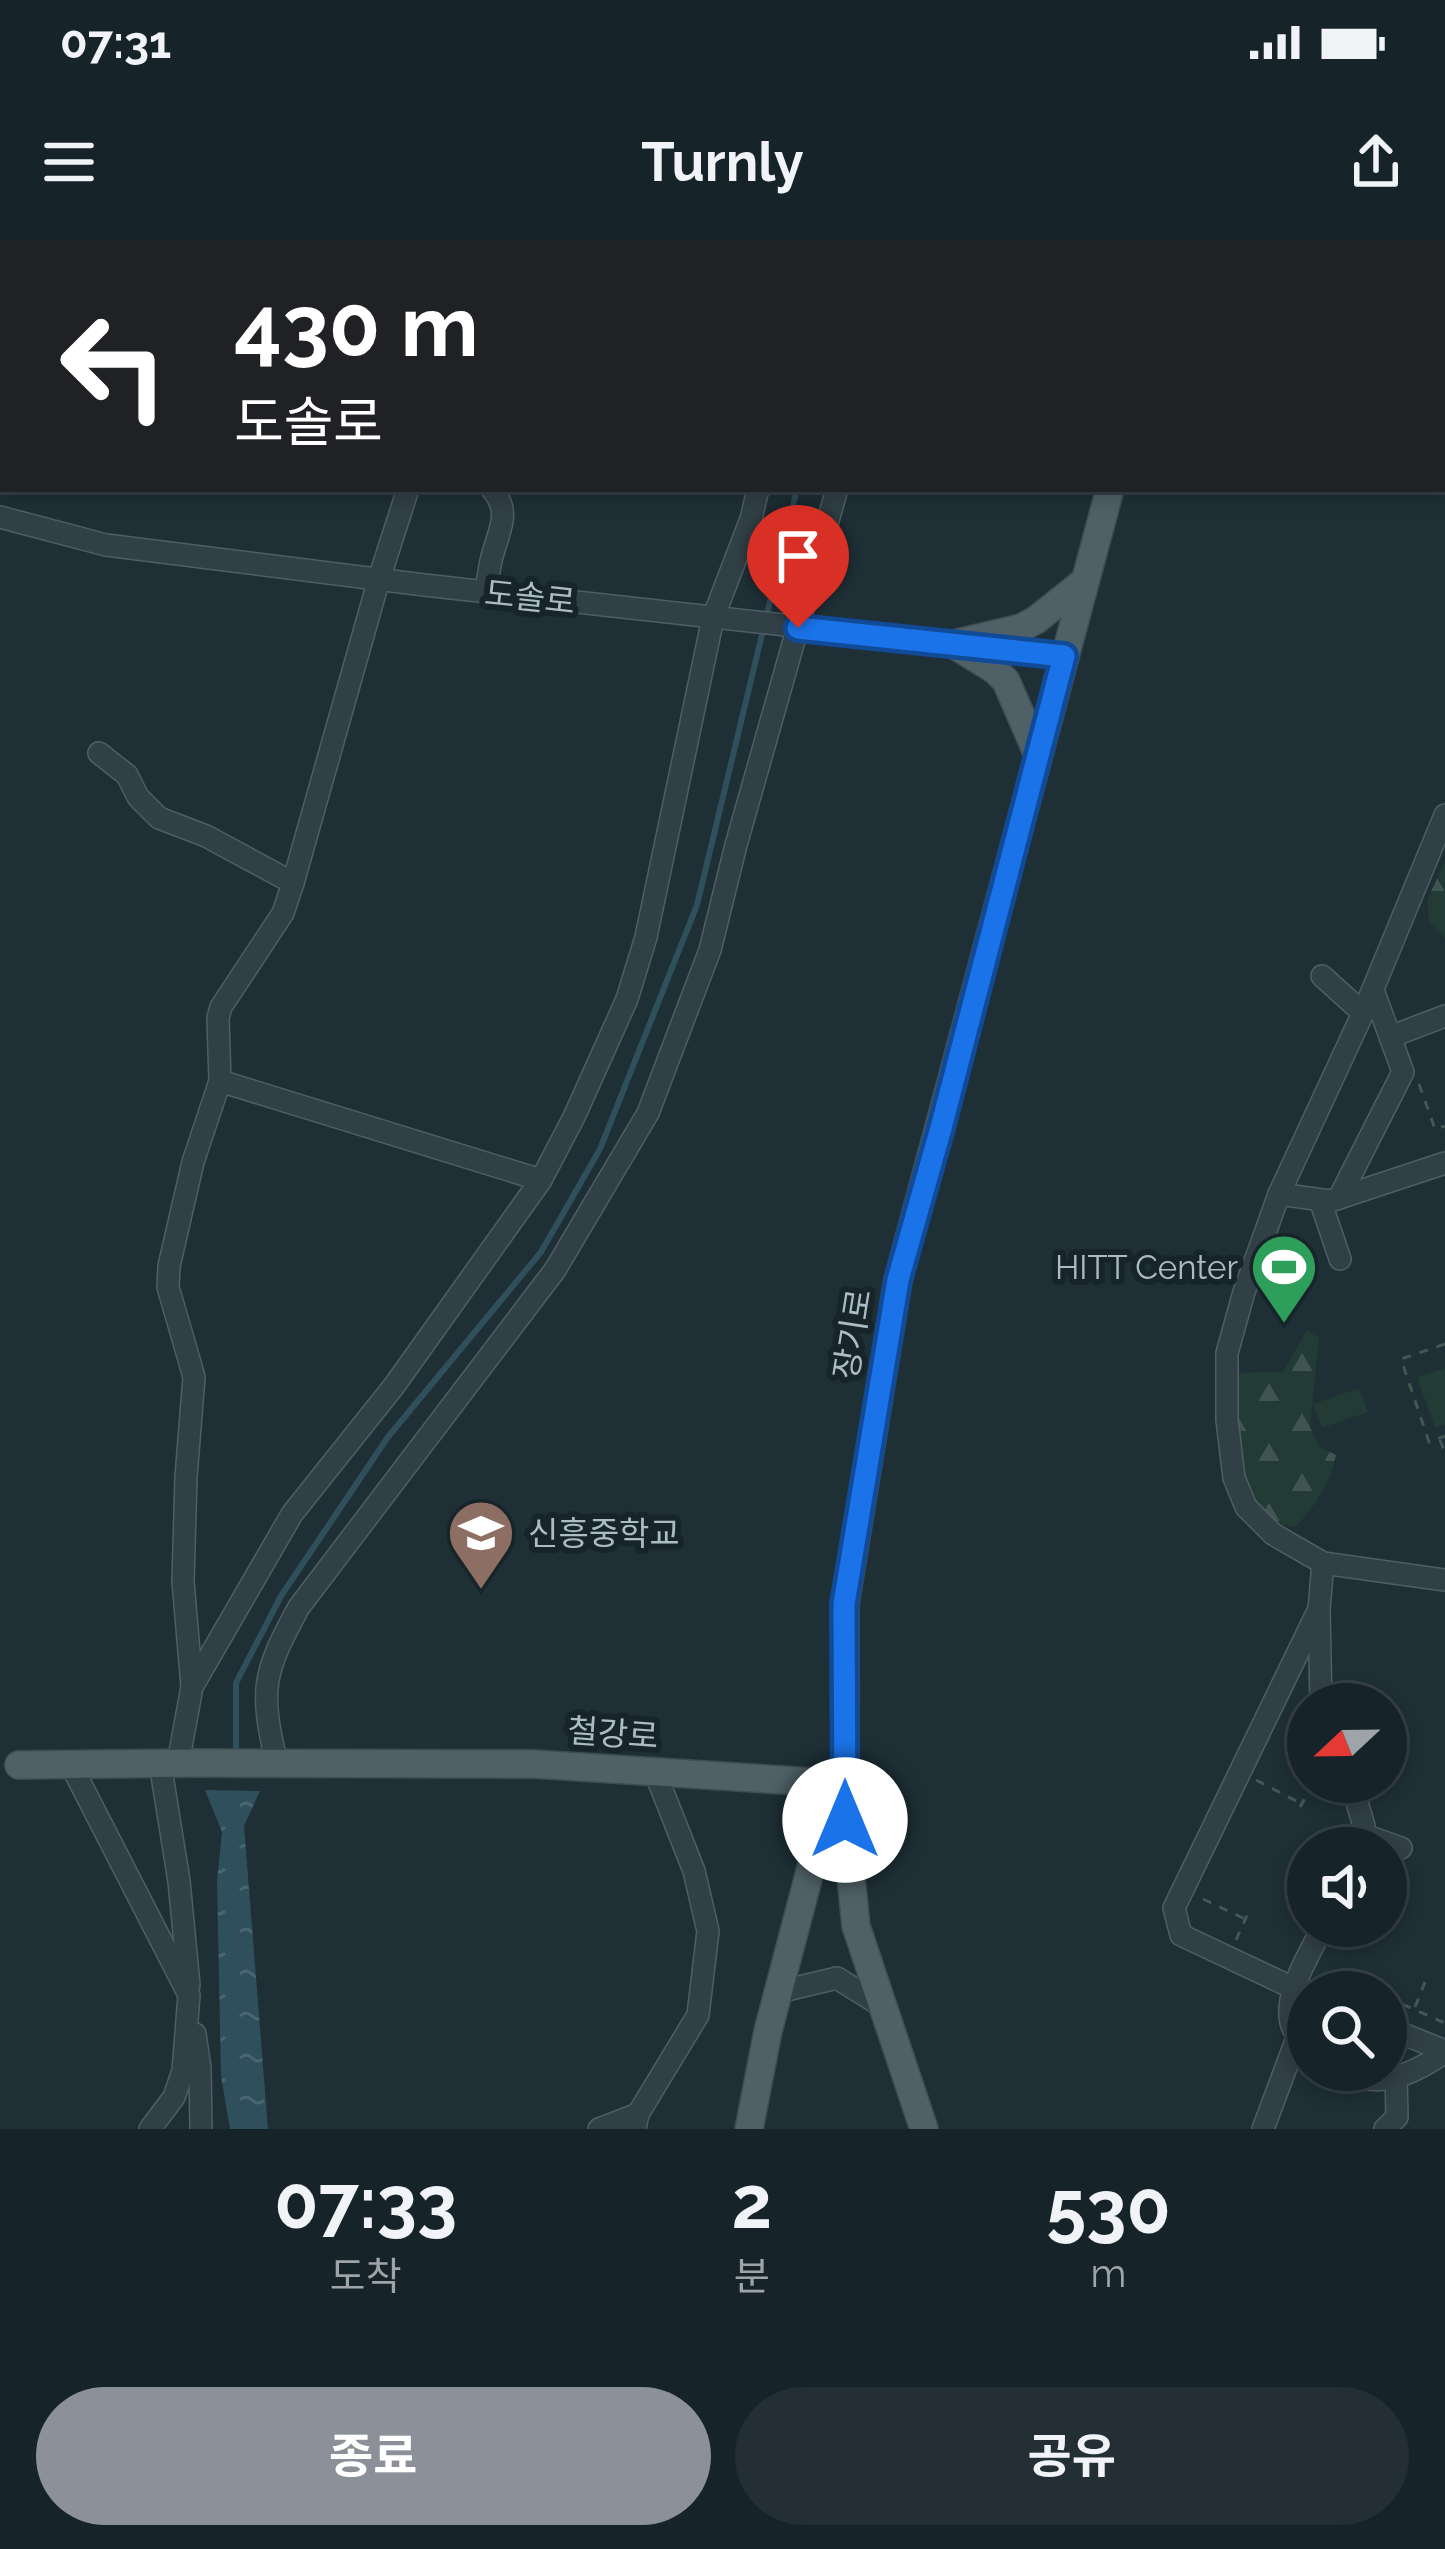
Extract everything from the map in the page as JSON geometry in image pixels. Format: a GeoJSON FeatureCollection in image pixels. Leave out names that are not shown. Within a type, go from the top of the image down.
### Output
{"type":"FeatureCollection","features":[{"type":"Feature","properties":{"kind":"main road","name":"장기로"},"geometry":{"type":"LineString","coordinates":[[749,2129],[778,1992],[818,1841],[845,1784],[844,1604],[898,1280],[1110,492]]}},
{"type":"Feature","properties":{"kind":"main road"},"geometry":{"type":"LineString","coordinates":[[953,644],[1021,628],[1085,581]]}},
{"type":"Feature","properties":{"kind":"main road"},"geometry":{"type":"LineString","coordinates":[[953,644],[1006,681],[1038,754]]}},
{"type":"Feature","properties":{"kind":"main road","name":"철강로"},"geometry":{"type":"LineString","coordinates":[[9,1768],[177,1763],[533,1764],[845,1784]]}},
{"type":"Feature","properties":{"kind":"main road"},"geometry":{"type":"LineString","coordinates":[[845,1784],[856,1926],[924,2129]]}},
{"type":"Feature","properties":{"kind":"street"},"geometry":{"type":"LineString","coordinates":[[201,2129],[177,1763],[192,1687],[183,1581],[194,1378],[168,1287],[169,1266],[193,1162],[220,1081],[221,1007],[283,913],[407,492]]}},
{"type":"Feature","properties":{"kind":"street"},"geometry":{"type":"LineString","coordinates":[[485,592],[503,526],[504,512],[494,492]]}},
{"type":"Feature","properties":{"kind":"street"},"geometry":{"type":"LineString","coordinates":[[192,1687],[292,1514],[394,1386],[541,1180],[574,1117],[627,998],[646,937],[721,618],[757,492]]}},
{"type":"Feature","properties":{"kind":"street"},"geometry":{"type":"LineString","coordinates":[[273,1764],[266,1714],[269,1668],[299,1607],[555,1270],[648,1113],[710,950],[792,627],[836,492]]}},
{"type":"Feature","properties":{"kind":"street","name":"도솔로"},"geometry":{"type":"LineString","coordinates":[[0,517],[106,545],[1064,656]]}},
{"type":"Feature","properties":{"kind":"street"},"geometry":{"type":"LineString","coordinates":[[99,753],[127,775],[138,796],[159,818],[206,836],[293,883]]}},
{"type":"Feature","properties":{"kind":"street"},"geometry":{"type":"LineString","coordinates":[[1445,815],[1363,1013],[1280,1194],[1227,1353],[1227,1420],[1234,1478],[1246,1507],[1273,1534],[1323,1562],[1445,1580]]}},
{"type":"Feature","properties":{"kind":"street"},"geometry":{"type":"LineString","coordinates":[[1322,976],[1363,1013]]}},
{"type":"Feature","properties":{"kind":"street"},"geometry":{"type":"LineString","coordinates":[[1340,1259],[1329,1199],[1403,1072],[1373,990]]}},
{"type":"Feature","properties":{"kind":"street"},"geometry":{"type":"LineString","coordinates":[[1390,1037],[1445,1016]]}},
{"type":"Feature","properties":{"kind":"street"},"geometry":{"type":"LineString","coordinates":[[220,1081],[541,1180]]}},
{"type":"Feature","properties":{"kind":"street"},"geometry":{"type":"LineString","coordinates":[[1280,1194],[1329,1199],[1445,1163]]}},
{"type":"Feature","properties":{"kind":"street"},"geometry":{"type":"LineString","coordinates":[[1321,1683],[1323,1562]]}},
{"type":"Feature","properties":{"kind":"street"},"geometry":{"type":"LineString","coordinates":[[1287,1985],[1181,1935],[1174,1908],[1319,1609]]}},
{"type":"Feature","properties":{"kind":"street"},"geometry":{"type":"LineString","coordinates":[[70,1765],[190,1995],[183,2071],[174,2097],[151,2129]]}},
{"type":"Feature","properties":{"kind":"street"},"geometry":{"type":"LineString","coordinates":[[599,2129],[636,2122],[698,2015],[708,1930],[694,1871],[655,1772]]}},
{"type":"Feature","properties":{"kind":"street"},"geometry":{"type":"LineString","coordinates":[[778,1992],[837,1978],[882,2006]]}},
{"type":"Feature","properties":{"kind":"street"},"geometry":{"type":"LineString","coordinates":[[1407,2035],[1445,2052]]}},
{"type":"Feature","properties":{"kind":"street"},"geometry":{"type":"LineString","coordinates":[[1407,2074],[1445,2052]]}},
{"type":"Feature","properties":{"kind":"street"},"geometry":{"type":"LineString","coordinates":[[1263,2129],[1287,2077]]}},
{"type":"Feature","properties":{"kind":"street"},"geometry":{"type":"LineString","coordinates":[[1385,2129],[1397,2117],[1396,2091]]}},
{"type":"Feature","properties":{"kind":"path"},"geometry":{"type":"LineString","coordinates":[[1427,1107],[1436,1129],[1445,1126]]}},
{"type":"Feature","properties":{"kind":"path"},"geometry":{"type":"LineString","coordinates":[[1445,1344],[1401,1359],[1429,1442],[1442,1437],[1445,1453]]}},
{"type":"Feature","properties":{"kind":"path"},"geometry":{"type":"LineString","coordinates":[[1413,1429],[1424,1425]]}},
{"type":"Feature","properties":{"kind":"path"},"geometry":{"type":"LineString","coordinates":[[1240,1771],[1287,1798]]}},
{"type":"Feature","properties":{"kind":"path"},"geometry":{"type":"LineString","coordinates":[[1183,1890],[1246,1916],[1228,1958]]}},
{"type":"Feature","properties":{"kind":"path"},"geometry":{"type":"LineString","coordinates":[[1414,2009],[1425,1982]]}},
{"type":"Feature","properties":{"kind":"path"},"geometry":{"type":"LineString","coordinates":[[1407,2006],[1445,2023]]}},
{"type":"Feature","properties":{"kind":"green space"},"geometry":{"type":"Polygon","coordinates":[[[1445,862],[1445,938],[1429,922],[1427,900],[1445,862]]]}},
{"type":"Feature","properties":{"kind":"green space"},"geometry":{"type":"Polygon","coordinates":[[[1307,1330],[1319,1338],[1310,1427],[1318,1446],[1336,1455],[1321,1494],[1295,1527],[1271,1520],[1245,1488],[1234,1431],[1237,1373],[1283,1372],[1307,1330]]]}},
{"type":"Feature","properties":{"kind":"green space"},"geometry":{"type":"Polygon","coordinates":[[[1445,1368],[1445,1425],[1435,1428],[1417,1377],[1445,1368]]]}},
{"type":"Feature","properties":{"kind":"green space"},"geometry":{"type":"Polygon","coordinates":[[[1359,1388],[1368,1412],[1322,1428],[1313,1404],[1359,1388]]]}},
{"type":"Feature","properties":{"kind":"water"},"geometry":{"type":"Polygon","coordinates":[[[205,1790],[260,1791],[244,1826],[268,2129],[230,2129],[221,2076],[217,1881],[222,1832],[205,1790]]]}},
{"type":"Feature","properties":{"kind":"waterway"},"geometry":{"type":"LineString","coordinates":[[236,1757],[236,1683],[281,1596],[388,1437],[541,1252],[600,1149],[697,905],[796,492]]}},
{"type":"Feature","properties":{"kind":"place","name":"HITT Center"},"geometry":{"type":"Point","coordinates":[1284,1326]}},
{"type":"Feature","properties":{"kind":"place","name":"신흥중학교"},"geometry":{"type":"Point","coordinates":[481,1592]}},
{"type":"Feature","properties":{"kind":"route"},"geometry":{"type":"LineString","coordinates":[[798,628],[1064,656],[898,1280],[844,1604],[845,1820]]}}]}
